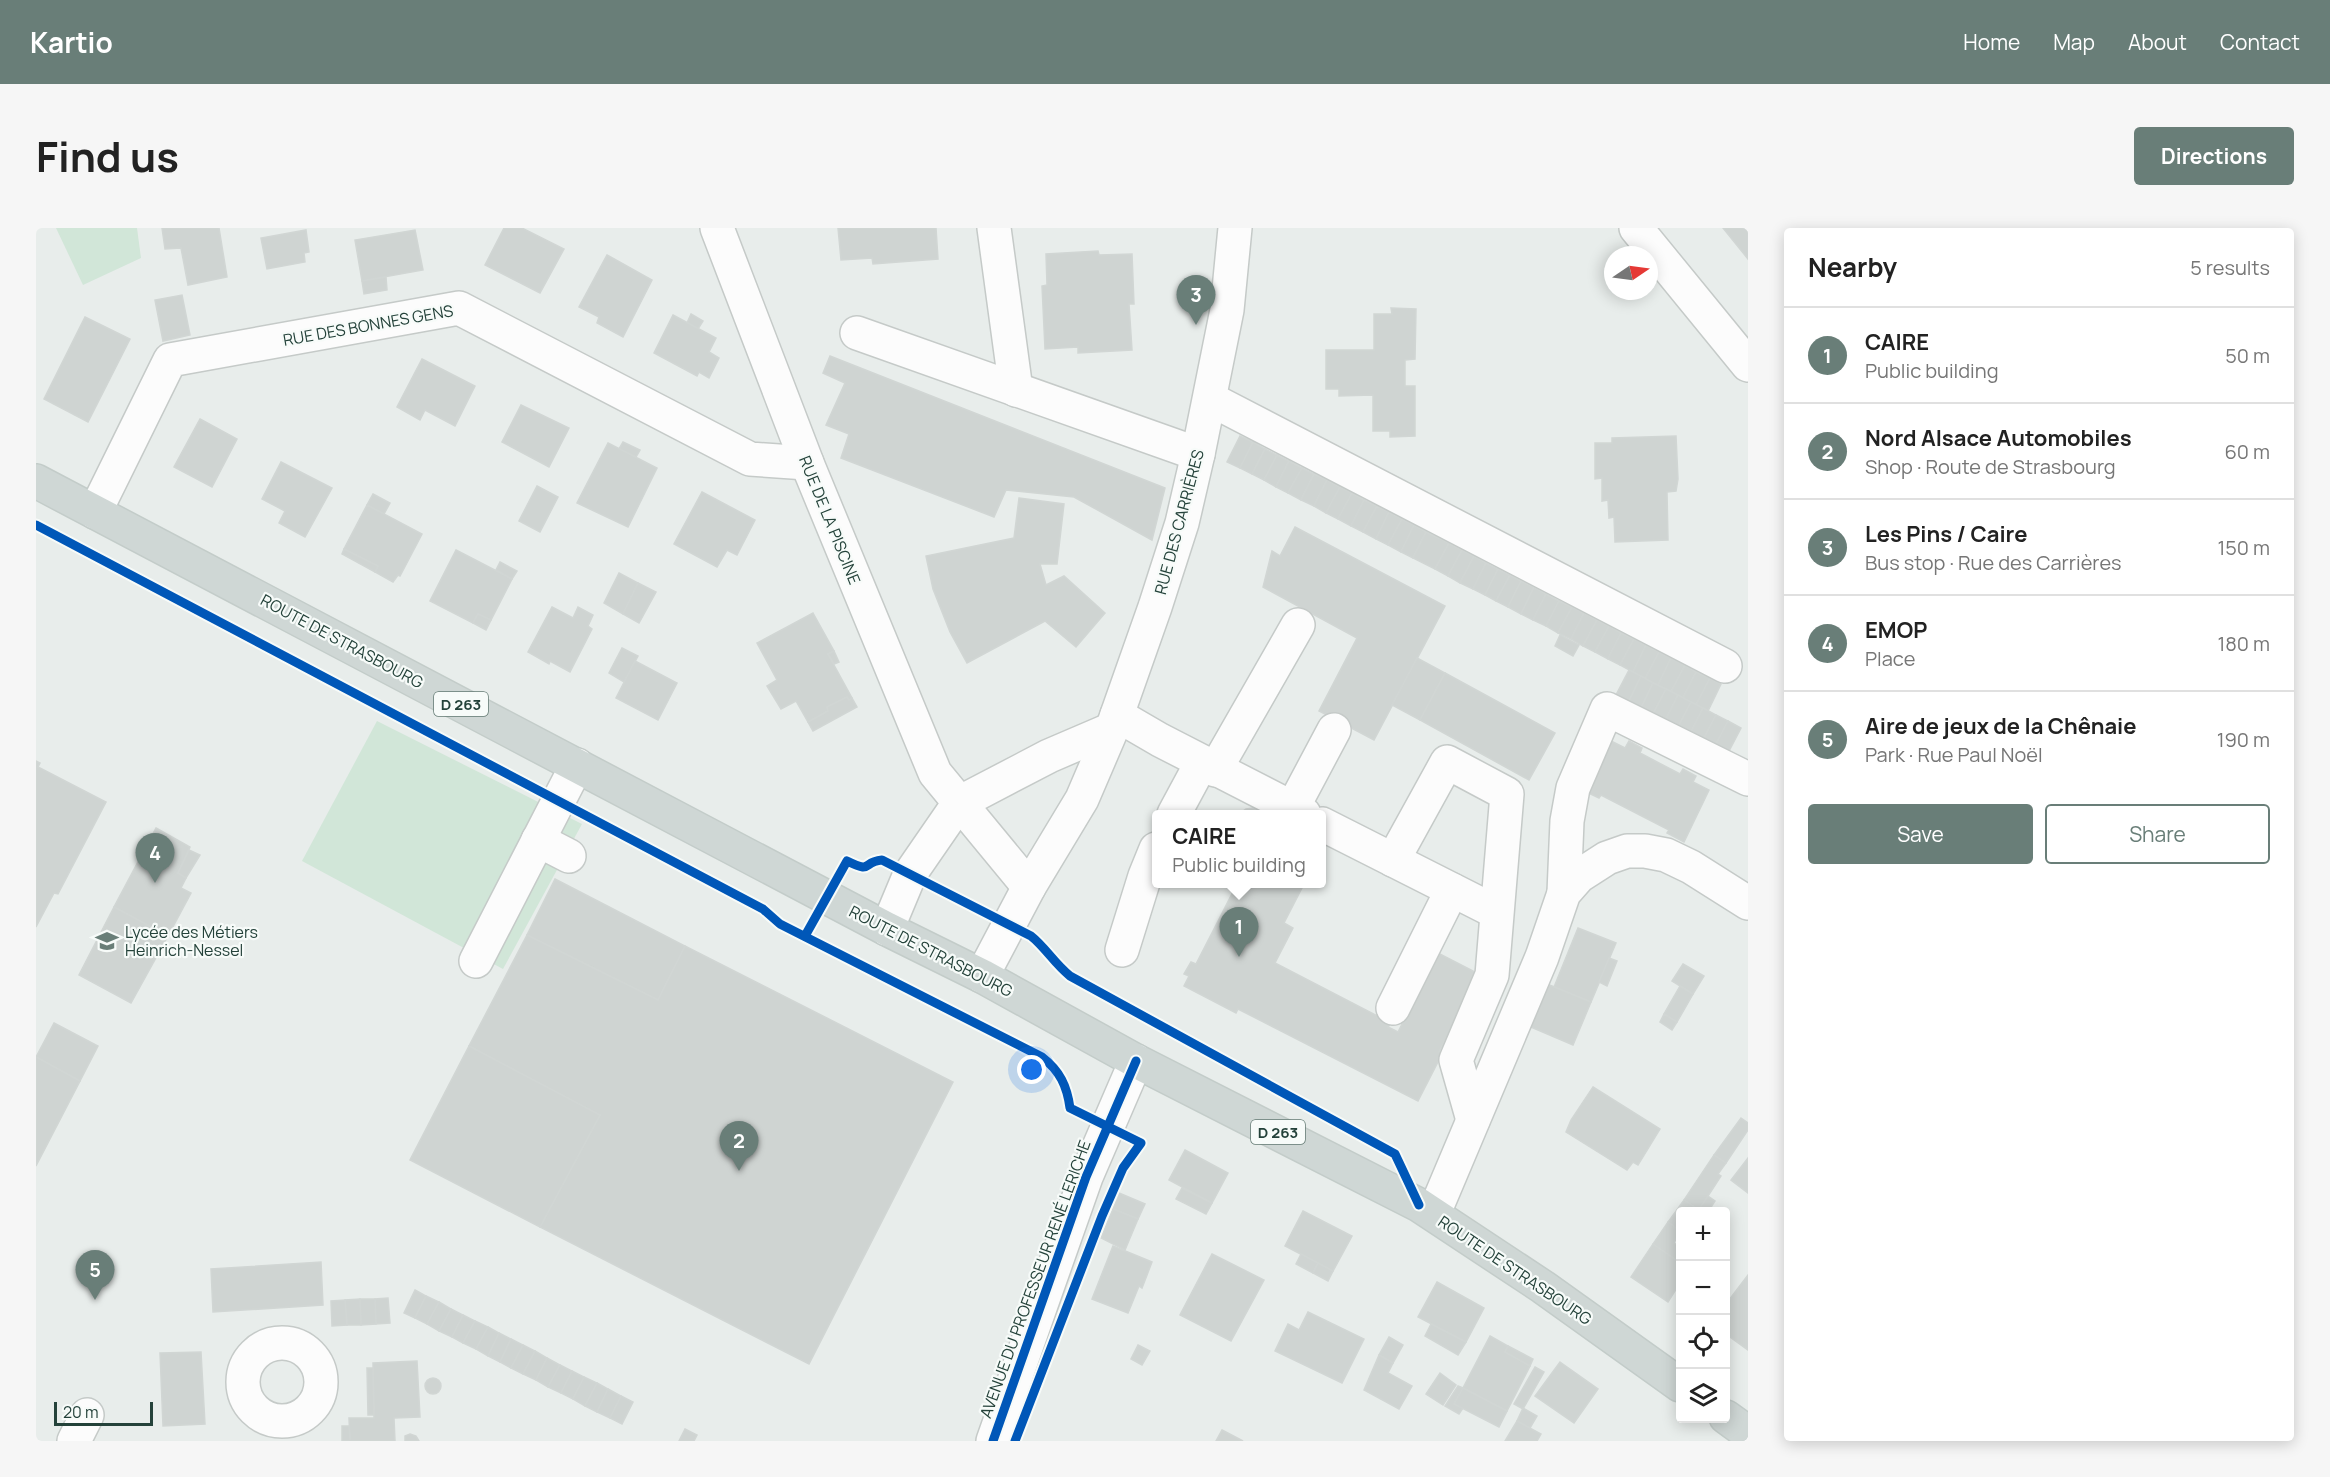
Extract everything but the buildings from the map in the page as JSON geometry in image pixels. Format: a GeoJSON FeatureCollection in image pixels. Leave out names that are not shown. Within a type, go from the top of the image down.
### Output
{"type":"FeatureCollection","features":[{"type":"Feature","properties":{"kind":"main road","name":"ROUTE DE STRASBOURG"},"geometry":{"type":"LineString","coordinates":[[36,481],[887,929],[982,976],[1136,1061],[1434,1213],[1676,1382]]}},
{"type":"Feature","properties":{"kind":"main road"},"geometry":{"type":"LineString","coordinates":[[1730,1420],[1748,1433]]}},
{"type":"Feature","properties":{"kind":"street","name":"RUE DE LA PISCINE"},"geometry":{"type":"LineString","coordinates":[[717,228],[807,463],[935,773],[1029,887]]}},
{"type":"Feature","properties":{"kind":"street"},"geometry":{"type":"LineString","coordinates":[[994,228],[1016,390]]}},
{"type":"Feature","properties":{"kind":"street","name":"RUE DES CARRIÈRES"},"geometry":{"type":"LineString","coordinates":[[982,976],[1029,887],[1082,799],[1115,722],[1182,523],[1227,310],[1235,228]]}},
{"type":"Feature","properties":{"kind":"street","name":"RUE DES CARRIÈRES"},"geometry":{"type":"LineString","coordinates":[[1227,310],[1258,228]]}},
{"type":"Feature","properties":{"kind":"street"},"geometry":{"type":"LineString","coordinates":[[1637,228],[1748,365]]}},
{"type":"Feature","properties":{"kind":"street","name":"RUE DES BONNES GENS"},"geometry":{"type":"LineString","coordinates":[[95,512],[170,360],[459,308],[750,459],[807,463]]}},
{"type":"Feature","properties":{"kind":"street"},"geometry":{"type":"LineString","coordinates":[[857,333],[1198,454]]}},
{"type":"Feature","properties":{"kind":"street"},"geometry":{"type":"LineString","coordinates":[[1210,399],[1725,666]]}},
{"type":"Feature","properties":{"kind":"street"},"geometry":{"type":"LineString","coordinates":[[1177,810],[1208,766],[1298,625]]}},
{"type":"Feature","properties":{"kind":"street"},"geometry":{"type":"LineString","coordinates":[[1434,1213],[1542,957],[1564,893],[1567,821],[1573,788],[1607,710],[1748,779]]}},
{"type":"Feature","properties":{"kind":"street"},"geometry":{"type":"LineString","coordinates":[[887,929],[910,874],[959,803],[1115,722],[1294,810]]}},
{"type":"Feature","properties":{"kind":"street"},"geometry":{"type":"LineString","coordinates":[[1299,810],[1334,730]]}},
{"type":"Feature","properties":{"kind":"street"},"geometry":{"type":"LineString","coordinates":[[1393,860],[1447,762],[1507,794],[1492,975],[1456,1060],[1473,1120]]}},
{"type":"Feature","properties":{"kind":"street"},"geometry":{"type":"LineString","coordinates":[[476,961],[577,765]]}},
{"type":"Feature","properties":{"kind":"street"},"geometry":{"type":"LineString","coordinates":[[1326,826],[1496,912]]}},
{"type":"Feature","properties":{"kind":"street"},"geometry":{"type":"LineString","coordinates":[[538,840],[569,856]]}},
{"type":"Feature","properties":{"kind":"street"},"geometry":{"type":"LineString","coordinates":[[1564,893],[1579,876],[1607,858],[1627,851],[1645,851],[1666,855],[1683,863],[1748,903]]}},
{"type":"Feature","properties":{"kind":"street"},"geometry":{"type":"LineString","coordinates":[[1122,950],[1152,859]]}},
{"type":"Feature","properties":{"kind":"street"},"geometry":{"type":"LineString","coordinates":[[1393,1008],[1452,890]]}},
{"type":"Feature","properties":{"kind":"street","name":"AVENUE DU PROFESSEUR RENÉ LERICHE"},"geometry":{"type":"LineString","coordinates":[[998,1439],[1086,1177],[1136,1061]]}},
{"type":"Feature","properties":{"kind":"green space"},"geometry":{"type":"Polygon","coordinates":[[[56,228],[137,228],[141,258],[83,285],[56,228]]]}},
{"type":"Feature","properties":{"kind":"green space"},"geometry":{"type":"Polygon","coordinates":[[[377,721],[582,824],[503,969],[302,861],[377,721]]]}},
{"type":"Feature","properties":{"kind":"cycle path"},"geometry":{"type":"LineString","coordinates":[[36,525],[763,909],[780,924],[1042,1057],[1054,1068],[1062,1080],[1070,1108],[1141,1143],[1123,1168],[1102,1216],[1015,1441]]}},
{"type":"Feature","properties":{"kind":"cycle path"},"geometry":{"type":"LineString","coordinates":[[805,936],[847,861],[864,867],[882,860],[1031,936],[1070,976],[1395,1154],[1419,1205]]}},
{"type":"Feature","properties":{"kind":"cycle path"},"geometry":{"type":"LineString","coordinates":[[993,1441],[1086,1177],[1136,1061]]}},
{"type":"Feature","properties":{"kind":"place","name":"Les Pins / Caire"},"geometry":{"type":"Point","coordinates":[1196,325]}},
{"type":"Feature","properties":{"kind":"place","name":"EMOP"},"geometry":{"type":"Point","coordinates":[155,883]}},
{"type":"Feature","properties":{"kind":"place","name":"Lycée des Métiers Heinrich-Nessel"},"geometry":{"type":"Point","coordinates":[107,941]}},
{"type":"Feature","properties":{"kind":"place","name":"CAIRE"},"geometry":{"type":"Point","coordinates":[1239,957]}},
{"type":"Feature","properties":{"kind":"place","name":"Nord Alsace Automobiles"},"geometry":{"type":"Point","coordinates":[739,1171]}},
{"type":"Feature","properties":{"kind":"place","name":"Aire de jeux de la Chênaie"},"geometry":{"type":"Point","coordinates":[95,1300]}}]}
